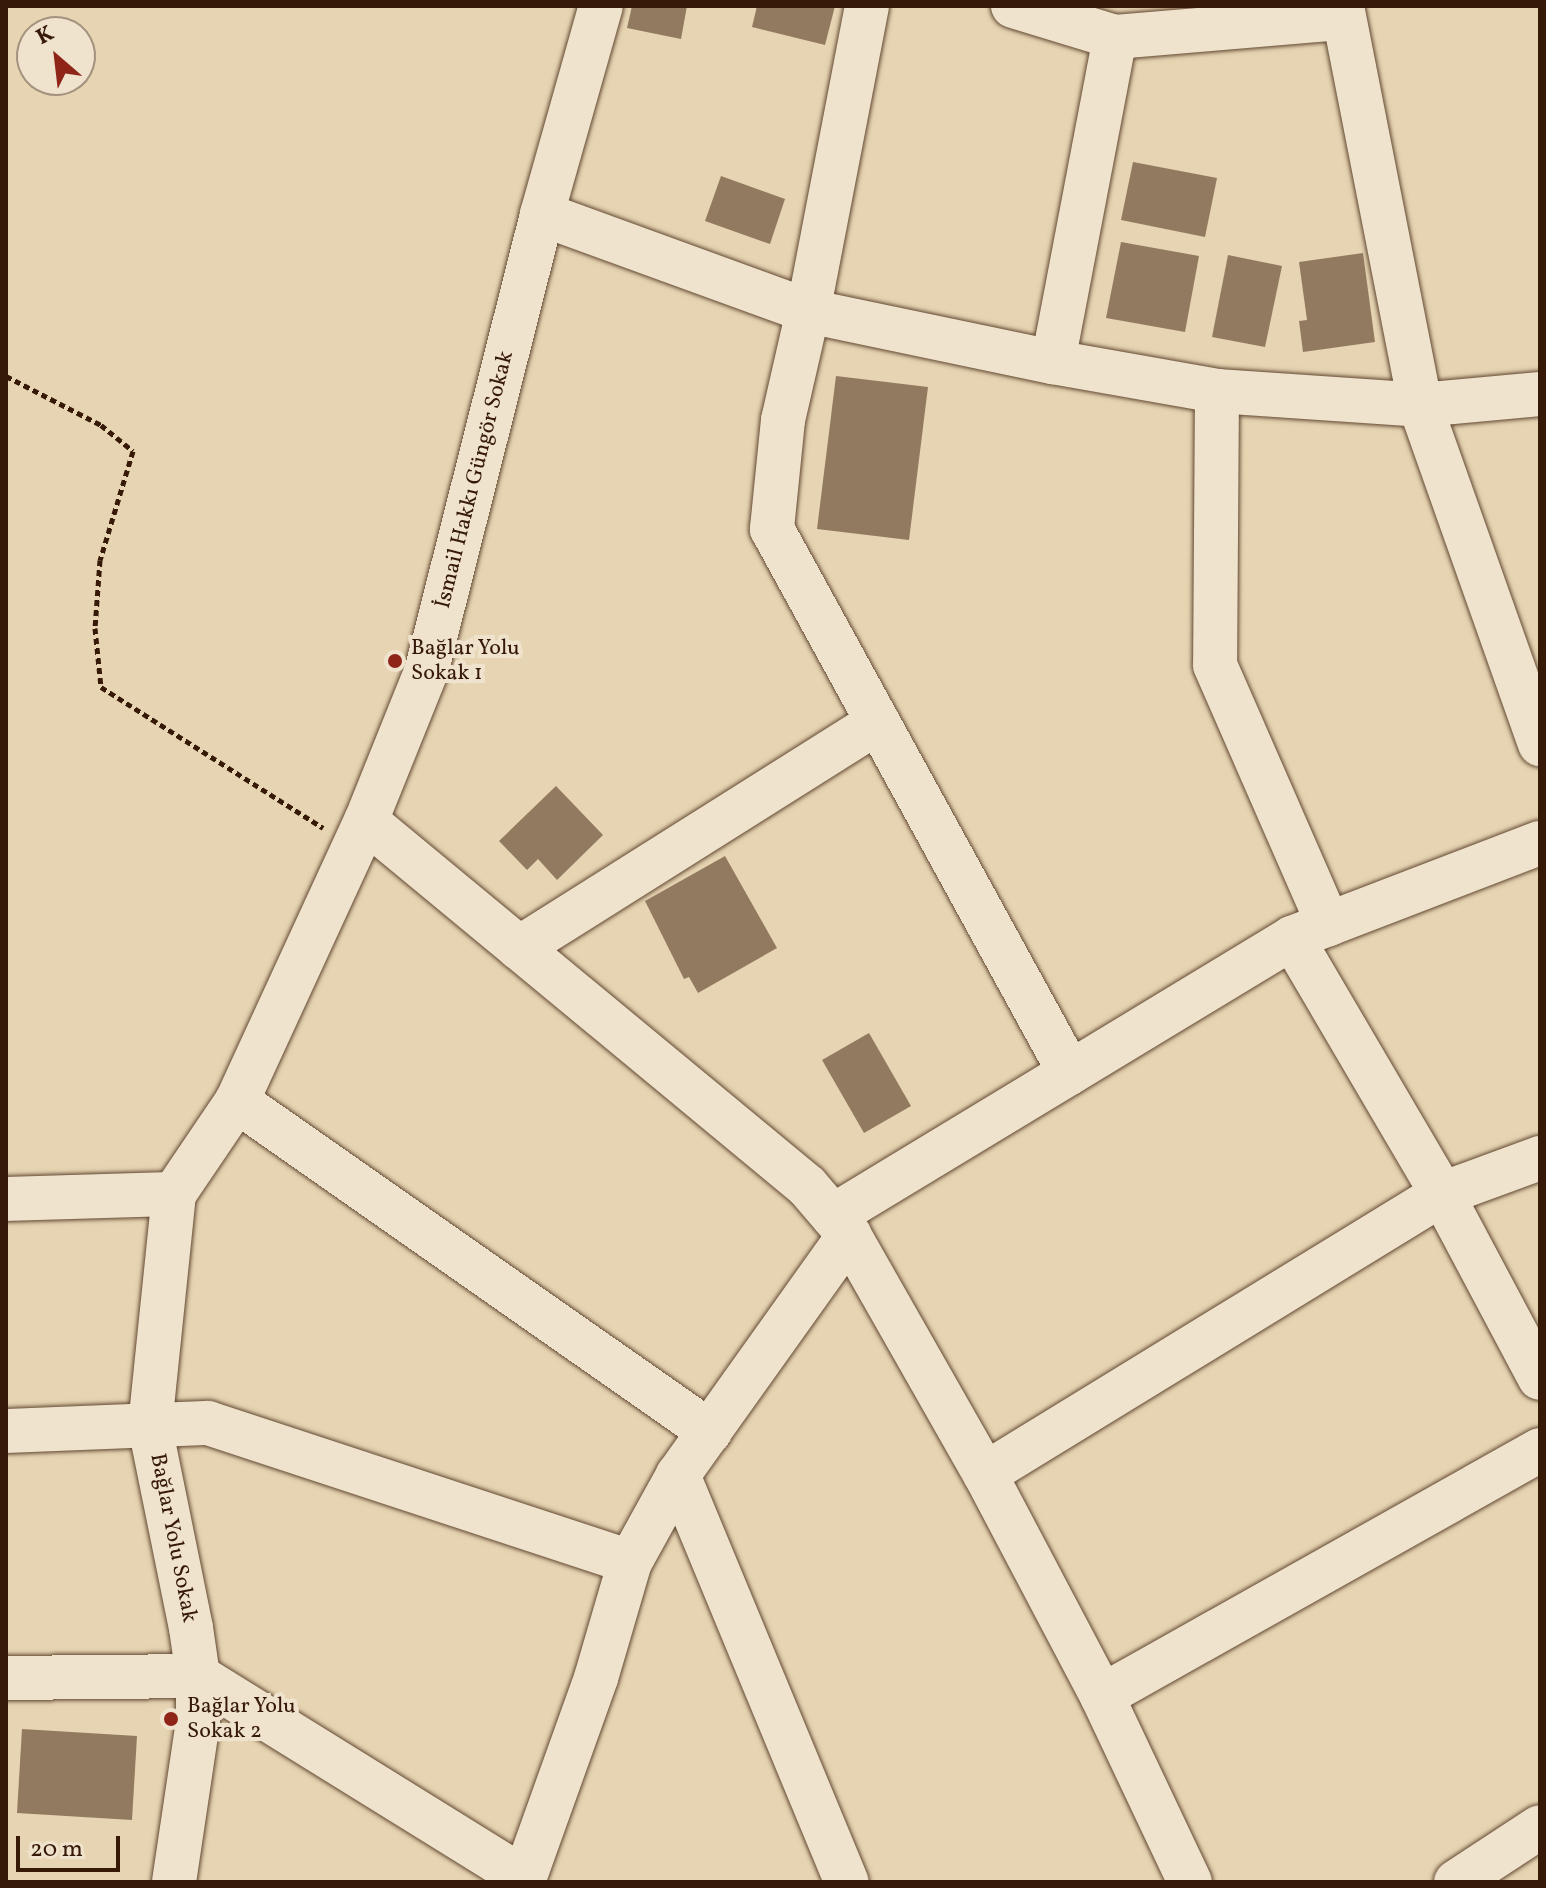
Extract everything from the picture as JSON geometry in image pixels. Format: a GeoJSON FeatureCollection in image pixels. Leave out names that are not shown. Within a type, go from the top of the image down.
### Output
{"type":"FeatureCollection","features":[{"type":"Feature","properties":{"kind":"street","name":"İsmail Hakkı Güngör Sokak"},"geometry":{"type":"LineString","coordinates":[[174,1194],[237,1101],[360,835],[427,669],[542,214],[601,6]]}},
{"type":"Feature","properties":{"kind":"street"},"geometry":{"type":"LineString","coordinates":[[867,6],[808,311],[783,420],[772,529],[1070,1073]]}},
{"type":"Feature","properties":{"kind":"street"},"geometry":{"type":"LineString","coordinates":[[1013,6],[1115,37],[1342,12],[1420,405],[1540,744]]}},
{"type":"Feature","properties":{"kind":"street"},"geometry":{"type":"LineString","coordinates":[[1053,362],[1115,37]]}},
{"type":"Feature","properties":{"kind":"street"},"geometry":{"type":"LineString","coordinates":[[542,214],[808,311],[1053,362],[1217,391],[1420,405],[1540,394]]}},
{"type":"Feature","properties":{"kind":"street"},"geometry":{"type":"LineString","coordinates":[[1217,391],[1215,665],[1310,931],[1442,1194],[1540,1378]]}},
{"type":"Feature","properties":{"kind":"street"},"geometry":{"type":"LineString","coordinates":[[519,948],[878,722]]}},
{"type":"Feature","properties":{"kind":"street"},"geometry":{"type":"LineString","coordinates":[[360,835],[519,948],[807,1186],[841,1226],[985,1474],[1102,1696],[1190,1882]]}},
{"type":"Feature","properties":{"kind":"street"},"geometry":{"type":"LineString","coordinates":[[6,1678],[198,1676],[533,1873],[630,1562],[678,1475],[710,1432],[841,1226],[1070,1073],[1310,931],[1540,843]]}},
{"type":"Feature","properties":{"kind":"street"},"geometry":{"type":"LineString","coordinates":[[237,1101],[710,1432]]}},
{"type":"Feature","properties":{"kind":"street"},"geometry":{"type":"LineString","coordinates":[[985,1474],[1442,1194],[1540,1158]]}},
{"type":"Feature","properties":{"kind":"street"},"geometry":{"type":"LineString","coordinates":[[6,1199],[174,1194]]}},
{"type":"Feature","properties":{"kind":"street","name":"Bağlar Yolu Sokak"},"geometry":{"type":"LineString","coordinates":[[174,1194],[150,1426],[198,1676],[198,1722],[174,1882]]}},
{"type":"Feature","properties":{"kind":"street"},"geometry":{"type":"LineString","coordinates":[[6,1431],[208,1423],[630,1562]]}},
{"type":"Feature","properties":{"kind":"street"},"geometry":{"type":"LineString","coordinates":[[1102,1696],[1540,1450]]}},
{"type":"Feature","properties":{"kind":"street"},"geometry":{"type":"LineString","coordinates":[[678,1475],[847,1882]]}},
{"type":"Feature","properties":{"kind":"street"},"geometry":{"type":"LineString","coordinates":[[1456,1882],[1540,1827]]}},
{"type":"Feature","properties":{"kind":"path"},"geometry":{"type":"LineString","coordinates":[[6,376],[101,425],[133,451],[100,560],[95,628],[101,687],[360,835]]}},
{"type":"Feature","properties":{"kind":"building"},"geometry":{"type":"Polygon","coordinates":[[[632,6],[687,6],[681,39],[627,28],[632,6]]]}},
{"type":"Feature","properties":{"kind":"building"},"geometry":{"type":"Polygon","coordinates":[[[757,6],[835,6],[825,45],[752,27],[757,6]]]}},
{"type":"Feature","properties":{"kind":"building"},"geometry":{"type":"Polygon","coordinates":[[[1133,162],[1217,178],[1205,237],[1121,220],[1133,162]]]}},
{"type":"Feature","properties":{"kind":"building"},"geometry":{"type":"Polygon","coordinates":[[[721,176],[785,199],[770,244],[705,221],[721,176]]]}},
{"type":"Feature","properties":{"kind":"building"},"geometry":{"type":"Polygon","coordinates":[[[1121,242],[1199,256],[1185,332],[1106,318],[1121,242]]]}},
{"type":"Feature","properties":{"kind":"building"},"geometry":{"type":"Polygon","coordinates":[[[1363,253],[1375,342],[1303,352],[1299,321],[1307,320],[1299,262],[1363,253]]]}},
{"type":"Feature","properties":{"kind":"building"},"geometry":{"type":"Polygon","coordinates":[[[1228,255],[1282,266],[1265,347],[1212,337],[1228,255]]]}},
{"type":"Feature","properties":{"kind":"building"},"geometry":{"type":"Polygon","coordinates":[[[836,376],[928,387],[909,540],[817,529],[836,376]]]}},
{"type":"Feature","properties":{"kind":"building"},"geometry":{"type":"Polygon","coordinates":[[[556,786],[603,835],[557,880],[538,859],[527,870],[499,841],[556,786]]]}},
{"type":"Feature","properties":{"kind":"building"},"geometry":{"type":"Polygon","coordinates":[[[725,856],[777,948],[698,993],[689,977],[684,979],[645,901],[725,856]]]}},
{"type":"Feature","properties":{"kind":"building"},"geometry":{"type":"Polygon","coordinates":[[[869,1033],[911,1106],[864,1133],[822,1060],[869,1033]]]}},
{"type":"Feature","properties":{"kind":"building"},"geometry":{"type":"Polygon","coordinates":[[[22,1729],[137,1736],[132,1820],[17,1813],[22,1729]]]}},
{"type":"Feature","properties":{"kind":"place","name":"Bağlar Yolu Sokak 1"},"geometry":{"type":"Point","coordinates":[395,661]}},
{"type":"Feature","properties":{"kind":"place","name":"Bağlar Yolu Sokak 2"},"geometry":{"type":"Point","coordinates":[171,1719]}}]}
